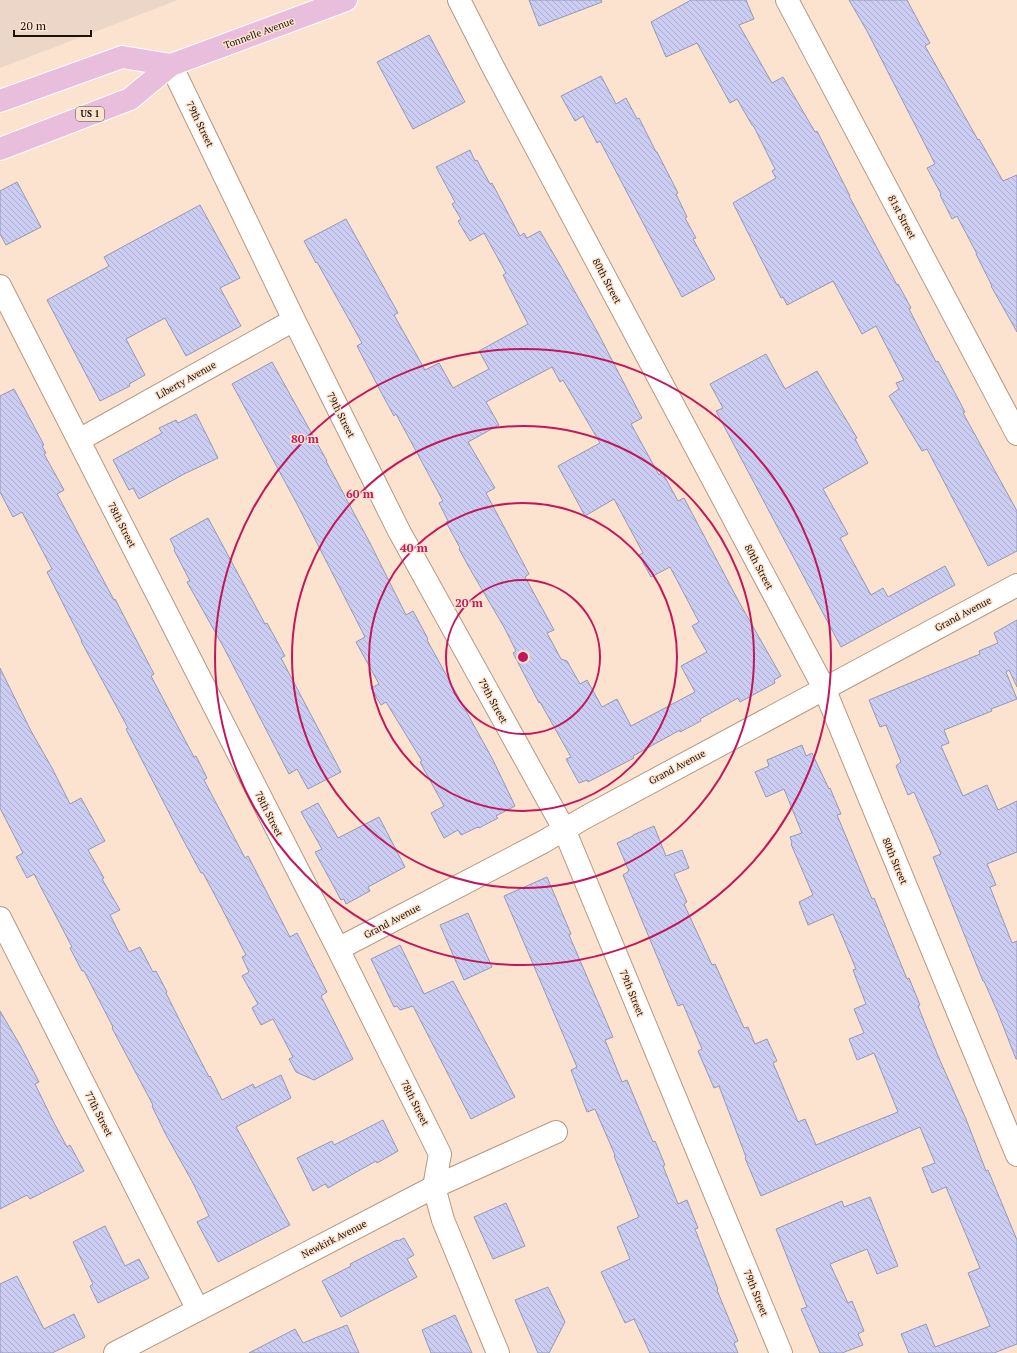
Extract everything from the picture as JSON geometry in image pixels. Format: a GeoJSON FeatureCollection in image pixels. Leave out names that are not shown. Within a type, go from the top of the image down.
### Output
{"type":"FeatureCollection","features":[{"type":"Feature","properties":{"kind":"main road","name":"Tonnelle Avenue"},"geometry":{"type":"LineString","coordinates":[[0,148],[130,99],[171,65],[346,0]]}},
{"type":"Feature","properties":{"kind":"main road","name":"Tonnelle Avenue"},"geometry":{"type":"LineString","coordinates":[[0,101],[122,57],[171,65]]}},
{"type":"Feature","properties":{"kind":"street","name":"80th Street"},"geometry":{"type":"LineString","coordinates":[[459,0],[499,79],[824,688],[1017,1155]]}},
{"type":"Feature","properties":{"kind":"street","name":"81st Street"},"geometry":{"type":"LineString","coordinates":[[787,0],[1017,434]]}},
{"type":"Feature","properties":{"kind":"street","name":"79th Street"},"geometry":{"type":"LineString","coordinates":[[171,65],[294,320],[399,531],[564,830],[781,1353]]}},
{"type":"Feature","properties":{"kind":"street","name":"78th Street"},"geometry":{"type":"LineString","coordinates":[[0,286],[338,949],[440,1154],[434,1187],[443,1220],[498,1353]]}},
{"type":"Feature","properties":{"kind":"street","name":"Liberty Avenue"},"geometry":{"type":"LineString","coordinates":[[79,440],[294,320]]}},
{"type":"Feature","properties":{"kind":"street","name":"Grand Avenue"},"geometry":{"type":"LineString","coordinates":[[338,949],[543,842],[586,816],[1017,585]]}},
{"type":"Feature","properties":{"kind":"street","name":"77th Street"},"geometry":{"type":"LineString","coordinates":[[0,918],[198,1310]]}},
{"type":"Feature","properties":{"kind":"street","name":"Newkirk Avenue"},"geometry":{"type":"LineString","coordinates":[[115,1353],[434,1187],[556,1132]]}},
{"type":"Feature","properties":{"kind":"shaded area"},"geometry":{"type":"Polygon","coordinates":[[[0,0],[178,0],[0,68],[0,0]]]}},
{"type":"Feature","properties":{"kind":"building"},"geometry":{"type":"Polygon","coordinates":[[[529,0],[601,0],[602,2],[539,26],[529,0]]]}},
{"type":"Feature","properties":{"kind":"building"},"geometry":{"type":"Polygon","coordinates":[[[691,0],[746,0],[754,19],[739,25],[772,83],[783,77],[815,132],[817,131],[849,196],[911,308],[909,309],[936,362],[938,361],[965,412],[963,413],[1017,511],[1017,551],[988,566],[927,449],[922,451],[889,396],[899,389],[896,383],[904,380],[876,326],[862,334],[833,281],[787,305],[783,297],[781,298],[733,203],[776,178],[772,171],[775,169],[753,125],[737,99],[730,103],[697,43],[666,57],[651,22],[691,0]]]}},
{"type":"Feature","properties":{"kind":"building"},"geometry":{"type":"Polygon","coordinates":[[[849,0],[907,0],[930,43],[925,46],[1003,181],[1017,175],[1017,332],[991,286],[977,254],[957,216],[952,219],[927,168],[935,164],[867,31],[849,0]]]}},
{"type":"Feature","properties":{"kind":"building"},"geometry":{"type":"Polygon","coordinates":[[[429,35],[465,102],[413,129],[377,62],[429,35]]]}},
{"type":"Feature","properties":{"kind":"building"},"geometry":{"type":"Polygon","coordinates":[[[601,76],[616,104],[626,98],[637,119],[639,118],[678,193],[676,194],[687,217],[685,218],[696,238],[693,239],[715,279],[682,297],[600,141],[597,143],[583,116],[575,121],[561,96],[601,76]]]}},
{"type":"Feature","properties":{"kind":"building"},"geometry":{"type":"Polygon","coordinates":[[[470,150],[475,161],[477,160],[490,184],[492,183],[520,236],[524,233],[527,238],[540,231],[598,333],[642,418],[631,424],[659,475],[662,472],[678,501],[684,498],[739,602],[781,676],[774,680],[775,683],[740,702],[738,698],[700,719],[701,721],[680,732],[680,730],[633,756],[634,758],[588,782],[587,780],[579,783],[566,759],[571,757],[540,702],[539,703],[513,653],[516,651],[504,627],[470,569],[446,522],[448,521],[439,503],[443,501],[396,414],[394,416],[382,394],[357,346],[362,343],[304,241],[346,219],[398,313],[394,315],[425,370],[439,363],[453,388],[489,369],[479,351],[528,324],[503,275],[506,273],[484,233],[470,241],[458,221],[461,219],[452,204],[455,202],[436,167],[470,150]],[[552,367],[486,402],[499,425],[468,442],[495,488],[486,493],[529,574],[525,577],[554,630],[547,633],[561,659],[567,661],[580,684],[587,680],[602,707],[617,699],[631,726],[695,692],[681,666],[707,652],[692,626],[699,622],[670,567],[651,577],[639,555],[643,553],[614,499],[585,516],[558,466],[600,443],[563,380],[560,382],[552,367]]]}},
{"type":"Feature","properties":{"kind":"building"},"geometry":{"type":"Polygon","coordinates":[[[17,182],[41,227],[6,245],[0,234],[0,191],[17,182]]]}},
{"type":"Feature","properties":{"kind":"building"},"geometry":{"type":"Polygon","coordinates":[[[200,205],[240,278],[220,288],[241,326],[186,356],[165,318],[126,339],[145,375],[129,384],[130,386],[100,401],[47,300],[109,266],[104,257],[200,205]]]}},
{"type":"Feature","properties":{"kind":"building"},"geometry":{"type":"Polygon","coordinates":[[[766,354],[785,389],[817,371],[857,438],[855,439],[868,463],[823,489],[848,534],[840,538],[871,595],[883,588],[888,597],[945,566],[955,585],[841,647],[716,411],[723,408],[710,384],[766,354]]]}},
{"type":"Feature","properties":{"kind":"building"},"geometry":{"type":"Polygon","coordinates":[[[272,362],[327,461],[406,615],[413,611],[428,639],[427,640],[493,760],[515,806],[496,816],[498,818],[479,828],[478,827],[461,835],[458,830],[444,838],[431,813],[444,806],[420,762],[422,761],[386,702],[381,705],[371,688],[379,684],[356,642],[365,637],[297,504],[232,384],[272,362]]]}},
{"type":"Feature","properties":{"kind":"building"},"geometry":{"type":"Polygon","coordinates":[[[14,389],[44,445],[42,446],[46,453],[44,454],[64,490],[57,494],[114,600],[115,599],[154,674],[151,676],[194,757],[196,756],[207,778],[204,780],[245,858],[248,856],[290,937],[297,933],[327,992],[321,996],[353,1059],[314,1080],[296,1072],[289,1059],[293,1057],[273,1019],[261,1025],[252,1008],[258,1004],[242,976],[249,972],[242,957],[246,955],[203,873],[201,873],[180,834],[126,729],[128,728],[81,641],[47,572],[52,569],[22,512],[13,517],[0,492],[0,396],[14,389]]]}},
{"type":"Feature","properties":{"kind":"building"},"geometry":{"type":"Polygon","coordinates":[[[196,414],[218,458],[184,474],[139,499],[133,488],[129,490],[113,460],[162,433],[159,428],[176,420],[178,423],[196,414]]]}},
{"type":"Feature","properties":{"kind":"building"},"geometry":{"type":"Polygon","coordinates":[[[208,518],[265,624],[267,623],[285,656],[281,658],[341,772],[308,789],[297,769],[289,774],[223,646],[187,582],[190,581],[174,550],[175,549],[170,539],[208,518]]]}},
{"type":"Feature","properties":{"kind":"building"},"geometry":{"type":"Polygon","coordinates":[[[1017,620],[1017,687],[1009,670],[1006,672],[1017,699],[991,709],[992,711],[944,730],[949,743],[941,746],[963,796],[987,785],[998,810],[1017,801],[1017,852],[987,864],[996,885],[990,887],[1012,943],[1017,941],[1016,1059],[933,857],[941,854],[914,792],[908,795],[896,766],[901,762],[886,725],[880,727],[869,700],[980,654],[979,651],[998,643],[994,633],[1017,620]]]}},
{"type":"Feature","properties":{"kind":"building"},"geometry":{"type":"Polygon","coordinates":[[[0,668],[31,731],[70,804],[81,798],[105,841],[88,850],[104,878],[102,879],[120,910],[110,915],[129,952],[140,947],[153,972],[156,971],[182,1025],[222,1100],[253,1084],[255,1088],[281,1075],[291,1098],[236,1127],[290,1225],[218,1262],[197,1222],[209,1216],[193,1183],[165,1133],[152,1106],[153,1105],[112,1028],[113,1027],[84,971],[82,971],[70,948],[72,947],[34,874],[27,878],[16,857],[23,853],[0,808],[0,668]]]}},
{"type":"Feature","properties":{"kind":"building"},"geometry":{"type":"Polygon","coordinates":[[[802,745],[806,756],[812,753],[829,789],[830,788],[841,814],[837,815],[872,899],[874,898],[907,979],[909,978],[920,1005],[918,1006],[938,1056],[966,1119],[986,1171],[988,1170],[1017,1240],[1017,1344],[994,1353],[909,1353],[901,1334],[926,1324],[935,1347],[990,1326],[968,1273],[980,1268],[946,1187],[932,1193],[922,1168],[935,1163],[920,1127],[761,1196],[745,1158],[746,1157],[719,1086],[714,1088],[698,1051],[702,1049],[683,1004],[678,1006],[623,875],[629,871],[617,843],[654,826],[666,856],[682,850],[689,868],[674,874],[687,902],[684,904],[712,965],[715,964],[744,1028],[748,1027],[755,1044],[767,1039],[777,1061],[773,1063],[798,1122],[805,1119],[816,1145],[898,1112],[874,1053],[857,1060],[849,1039],[864,1033],[854,1009],[866,1004],[853,970],[856,969],[833,914],[808,925],[799,902],[813,895],[791,844],[790,837],[802,833],[784,789],[766,797],[755,772],[769,766],[767,760],[802,745]]]}},
{"type":"Feature","properties":{"kind":"building"},"geometry":{"type":"Polygon","coordinates":[[[318,803],[338,838],[379,817],[405,867],[368,887],[370,891],[346,904],[344,899],[341,900],[315,852],[322,849],[301,812],[318,803]]]}},
{"type":"Feature","properties":{"kind":"building"},"geometry":{"type":"Polygon","coordinates":[[[547,877],[571,934],[569,935],[613,1037],[605,1040],[622,1082],[627,1080],[653,1142],[655,1141],[678,1204],[687,1200],[698,1228],[695,1229],[718,1289],[717,1290],[738,1341],[734,1343],[738,1353],[650,1353],[634,1319],[625,1323],[601,1272],[630,1259],[617,1227],[639,1217],[595,1109],[587,1112],[571,1070],[577,1067],[504,896],[547,877]]]}},
{"type":"Feature","properties":{"kind":"building"},"geometry":{"type":"Polygon","coordinates":[[[468,913],[492,967],[464,980],[440,925],[468,913]]]}},
{"type":"Feature","properties":{"kind":"building"},"geometry":{"type":"Polygon","coordinates":[[[400,945],[424,994],[453,981],[515,1097],[471,1119],[413,1006],[400,1010],[397,1006],[394,1007],[371,959],[400,945]]]}},
{"type":"Feature","properties":{"kind":"building"},"geometry":{"type":"Polygon","coordinates":[[[0,1011],[39,1082],[35,1084],[53,1121],[67,1147],[70,1145],[84,1171],[30,1199],[27,1195],[0,1209],[0,1011]]]}},
{"type":"Feature","properties":{"kind":"building"},"geometry":{"type":"Polygon","coordinates":[[[383,1120],[398,1151],[377,1163],[376,1161],[328,1188],[325,1184],[313,1191],[297,1158],[332,1141],[334,1145],[383,1120]]]}},
{"type":"Feature","properties":{"kind":"building"},"geometry":{"type":"Polygon","coordinates":[[[870,1197],[898,1266],[877,1274],[867,1249],[830,1264],[848,1303],[852,1301],[864,1331],[858,1334],[863,1345],[842,1353],[820,1353],[801,1309],[807,1307],[776,1229],[842,1201],[844,1207],[870,1197]]]}},
{"type":"Feature","properties":{"kind":"building"},"geometry":{"type":"Polygon","coordinates":[[[506,1203],[525,1246],[493,1259],[474,1217],[506,1203]]]}},
{"type":"Feature","properties":{"kind":"building"},"geometry":{"type":"Polygon","coordinates":[[[105,1226],[125,1266],[139,1259],[149,1278],[98,1303],[90,1286],[93,1284],[73,1242],[105,1226]]]}},
{"type":"Feature","properties":{"kind":"building"},"geometry":{"type":"Polygon","coordinates":[[[404,1238],[414,1255],[407,1259],[417,1277],[341,1317],[322,1281],[351,1266],[350,1264],[397,1240],[398,1241],[404,1238]]]}},
{"type":"Feature","properties":{"kind":"building"},"geometry":{"type":"Polygon","coordinates":[[[17,1276],[44,1329],[74,1314],[85,1337],[52,1353],[0,1353],[0,1284],[17,1276]]]}},
{"type":"Feature","properties":{"kind":"building"},"geometry":{"type":"Polygon","coordinates":[[[548,1287],[565,1322],[549,1353],[538,1353],[515,1300],[548,1287]]]}},
{"type":"Feature","properties":{"kind":"building"},"geometry":{"type":"Polygon","coordinates":[[[455,1315],[472,1353],[431,1353],[422,1330],[455,1315]]]}},
{"type":"Feature","properties":{"kind":"building"},"geometry":{"type":"Polygon","coordinates":[[[347,1325],[359,1353],[249,1353],[295,1329],[303,1343],[347,1325]]]}}]}
